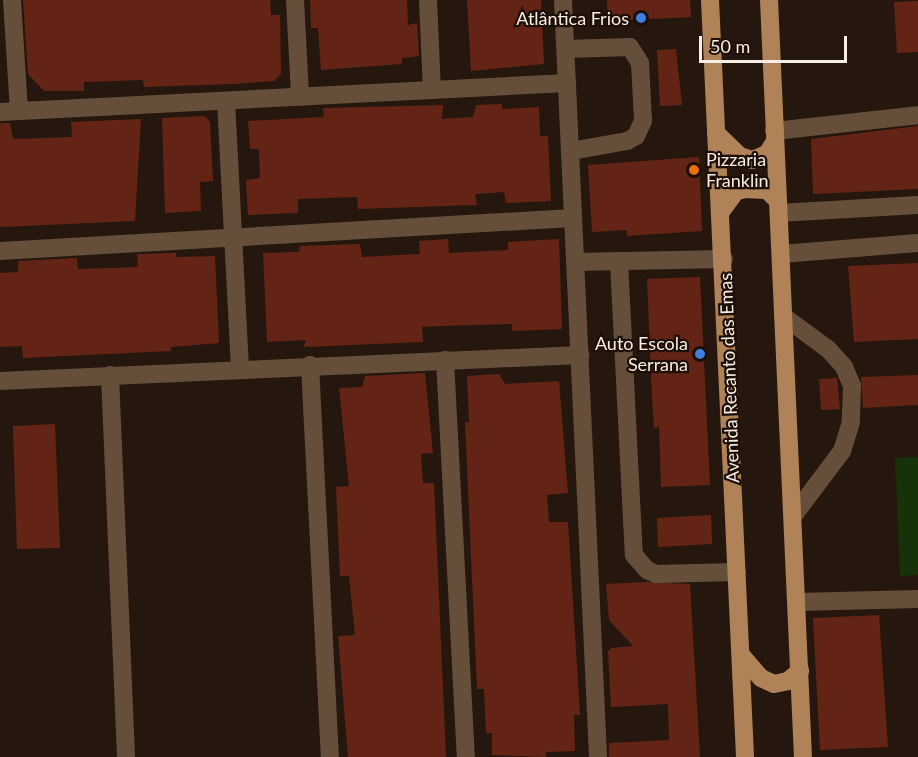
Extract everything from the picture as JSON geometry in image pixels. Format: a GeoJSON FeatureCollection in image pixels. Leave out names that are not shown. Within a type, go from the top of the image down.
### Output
{"type":"FeatureCollection","features":[{"type":"Feature","properties":{"kind":"main road","name":"Avenida Recanto das Emas"},"geometry":{"type":"LineString","coordinates":[[710,0],[724,259],[745,757]]}},
{"type":"Feature","properties":{"kind":"main road"},"geometry":{"type":"LineString","coordinates":[[769,0],[794,515],[803,757]]}},
{"type":"Feature","properties":{"kind":"main road"},"geometry":{"type":"LineString","coordinates":[[716,133],[740,156],[752,160],[767,154],[775,136]]}},
{"type":"Feature","properties":{"kind":"main road"},"geometry":{"type":"LineString","coordinates":[[720,213],[736,191],[746,189],[767,190],[778,206]]}},
{"type":"Feature","properties":{"kind":"main road"},"geometry":{"type":"LineString","coordinates":[[741,655],[761,678],[774,684],[788,681],[800,671]]}},
{"type":"Feature","properties":{"kind":"street"},"geometry":{"type":"LineString","coordinates":[[12,0],[19,111]]}},
{"type":"Feature","properties":{"kind":"street"},"geometry":{"type":"LineString","coordinates":[[295,0],[300,97]]}},
{"type":"Feature","properties":{"kind":"street"},"geometry":{"type":"LineString","coordinates":[[428,0],[432,90]]}},
{"type":"Feature","properties":{"kind":"street"},"geometry":{"type":"LineString","coordinates":[[563,0],[598,757]]}},
{"type":"Feature","properties":{"kind":"street"},"geometry":{"type":"LineString","coordinates":[[566,49],[630,47],[640,63],[643,121],[636,136],[627,141],[570,151]]}},
{"type":"Feature","properties":{"kind":"street"},"geometry":{"type":"LineString","coordinates":[[0,112],[567,83]]}},
{"type":"Feature","properties":{"kind":"street"},"geometry":{"type":"LineString","coordinates":[[226,101],[240,368]]}},
{"type":"Feature","properties":{"kind":"street"},"geometry":{"type":"LineString","coordinates":[[775,136],[918,115]]}},
{"type":"Feature","properties":{"kind":"street"},"geometry":{"type":"LineString","coordinates":[[778,206],[918,205]]}},
{"type":"Feature","properties":{"kind":"street"},"geometry":{"type":"LineString","coordinates":[[0,251],[573,218]]}},
{"type":"Feature","properties":{"kind":"street"},"geometry":{"type":"LineString","coordinates":[[781,254],[918,243]]}},
{"type":"Feature","properties":{"kind":"street"},"geometry":{"type":"LineString","coordinates":[[576,262],[724,259]]}},
{"type":"Feature","properties":{"kind":"street"},"geometry":{"type":"LineString","coordinates":[[619,262],[634,555],[639,563],[656,574],[737,572]]}},
{"type":"Feature","properties":{"kind":"street"},"geometry":{"type":"LineString","coordinates":[[783,316],[828,349],[844,367],[852,386],[851,422],[842,451],[794,515]]}},
{"type":"Feature","properties":{"kind":"street"},"geometry":{"type":"LineString","coordinates":[[0,381],[240,368],[580,355]]}},
{"type":"Feature","properties":{"kind":"street"},"geometry":{"type":"LineString","coordinates":[[445,360],[466,757]]}},
{"type":"Feature","properties":{"kind":"street"},"geometry":{"type":"LineString","coordinates":[[310,365],[330,757]]}},
{"type":"Feature","properties":{"kind":"street"},"geometry":{"type":"LineString","coordinates":[[110,375],[126,757]]}},
{"type":"Feature","properties":{"kind":"street"},"geometry":{"type":"LineString","coordinates":[[797,602],[918,599]]}},
{"type":"Feature","properties":{"kind":"green space"},"geometry":{"type":"Polygon","coordinates":[[[918,457],[918,575],[900,576],[895,458],[918,457]]]}},
{"type":"Feature","properties":{"kind":"building"},"geometry":{"type":"Polygon","coordinates":[[[23,0],[270,0],[271,15],[280,15],[281,74],[274,81],[233,84],[144,87],[143,80],[84,82],[84,91],[44,91],[28,74],[23,0]]]}},
{"type":"Feature","properties":{"kind":"building"},"geometry":{"type":"Polygon","coordinates":[[[310,0],[407,0],[408,25],[417,23],[419,56],[402,58],[402,64],[321,70],[318,28],[311,28],[310,0]]]}},
{"type":"Feature","properties":{"kind":"building"},"geometry":{"type":"Polygon","coordinates":[[[467,0],[541,0],[544,64],[471,71],[467,0]]]}},
{"type":"Feature","properties":{"kind":"building"},"geometry":{"type":"Polygon","coordinates":[[[607,0],[690,0],[691,17],[608,21],[607,0]]]}},
{"type":"Feature","properties":{"kind":"building"},"geometry":{"type":"Polygon","coordinates":[[[918,1],[918,52],[897,53],[894,2],[918,1]]]}},
{"type":"Feature","properties":{"kind":"building"},"geometry":{"type":"Polygon","coordinates":[[[676,49],[682,105],[660,106],[657,50],[676,49]]]}},
{"type":"Feature","properties":{"kind":"building"},"geometry":{"type":"Polygon","coordinates":[[[502,104],[502,109],[539,107],[540,136],[548,136],[551,201],[506,203],[504,192],[475,194],[477,205],[358,209],[357,197],[298,199],[298,213],[248,215],[246,180],[260,178],[259,149],[250,149],[248,121],[324,117],[323,108],[443,105],[442,119],[473,117],[476,105],[502,104]]]}},
{"type":"Feature","properties":{"kind":"building"},"geometry":{"type":"Polygon","coordinates":[[[205,116],[210,122],[213,181],[200,182],[201,211],[165,213],[162,118],[205,116]]]}},
{"type":"Feature","properties":{"kind":"building"},"geometry":{"type":"Polygon","coordinates":[[[141,119],[135,221],[0,227],[0,123],[10,123],[13,139],[72,137],[71,122],[141,119]]]}},
{"type":"Feature","properties":{"kind":"building"},"geometry":{"type":"Polygon","coordinates":[[[918,126],[918,189],[813,194],[811,139],[918,126]]]}},
{"type":"Feature","properties":{"kind":"building"},"geometry":{"type":"Polygon","coordinates":[[[699,157],[702,231],[627,236],[627,230],[592,232],[588,165],[699,157]]]}},
{"type":"Feature","properties":{"kind":"building"},"geometry":{"type":"Polygon","coordinates":[[[448,239],[449,253],[508,250],[508,242],[559,239],[562,329],[512,331],[512,324],[442,326],[422,327],[423,342],[304,347],[306,340],[267,342],[263,253],[299,252],[300,246],[360,244],[362,257],[420,254],[419,241],[448,239]]]}},
{"type":"Feature","properties":{"kind":"building"},"geometry":{"type":"Polygon","coordinates":[[[176,253],[176,257],[215,256],[219,343],[171,347],[171,351],[23,358],[22,346],[0,347],[0,273],[18,272],[18,261],[77,258],[78,269],[138,267],[137,254],[176,253]]]}},
{"type":"Feature","properties":{"kind":"building"},"geometry":{"type":"Polygon","coordinates":[[[918,263],[918,339],[854,342],[848,266],[918,263]]]}},
{"type":"Feature","properties":{"kind":"building"},"geometry":{"type":"Polygon","coordinates":[[[700,277],[710,485],[661,487],[659,427],[654,428],[647,279],[700,277]]]}},
{"type":"Feature","properties":{"kind":"building"},"geometry":{"type":"Polygon","coordinates":[[[425,373],[433,453],[421,454],[423,483],[434,483],[446,757],[348,757],[338,636],[355,635],[349,576],[340,576],[336,487],[349,486],[339,388],[362,387],[365,376],[425,373]]]}},
{"type":"Feature","properties":{"kind":"building"},"geometry":{"type":"Polygon","coordinates":[[[499,374],[505,384],[559,381],[568,493],[547,495],[549,522],[568,522],[580,715],[574,715],[575,751],[546,752],[546,757],[492,755],[492,733],[486,733],[484,689],[477,689],[465,422],[469,422],[467,376],[499,374]]]}},
{"type":"Feature","properties":{"kind":"building"},"geometry":{"type":"Polygon","coordinates":[[[918,375],[918,405],[863,408],[861,377],[918,375]]]}},
{"type":"Feature","properties":{"kind":"building"},"geometry":{"type":"Polygon","coordinates":[[[837,378],[840,409],[821,410],[819,379],[837,378]]]}},
{"type":"Feature","properties":{"kind":"building"},"geometry":{"type":"Polygon","coordinates":[[[55,424],[60,548],[17,549],[13,426],[55,424]]]}},
{"type":"Feature","properties":{"kind":"building"},"geometry":{"type":"Polygon","coordinates":[[[711,515],[712,544],[658,547],[657,518],[711,515]]]}},
{"type":"Feature","properties":{"kind":"building"},"geometry":{"type":"Polygon","coordinates":[[[646,582],[690,584],[700,757],[609,757],[609,743],[669,740],[668,704],[611,707],[608,651],[612,648],[633,646],[609,620],[606,584],[646,582]]]}},
{"type":"Feature","properties":{"kind":"building"},"geometry":{"type":"Polygon","coordinates":[[[879,615],[888,747],[820,750],[813,618],[879,615]]]}},
{"type":"Feature","properties":{"kind":"place","name":"Atlântica Frios"},"geometry":{"type":"Point","coordinates":[641,18]}},
{"type":"Feature","properties":{"kind":"place","name":"Pizzaria Franklin"},"geometry":{"type":"Point","coordinates":[694,170]}},
{"type":"Feature","properties":{"kind":"place","name":"Auto Escola Serrana"},"geometry":{"type":"Point","coordinates":[700,354]}}]}
